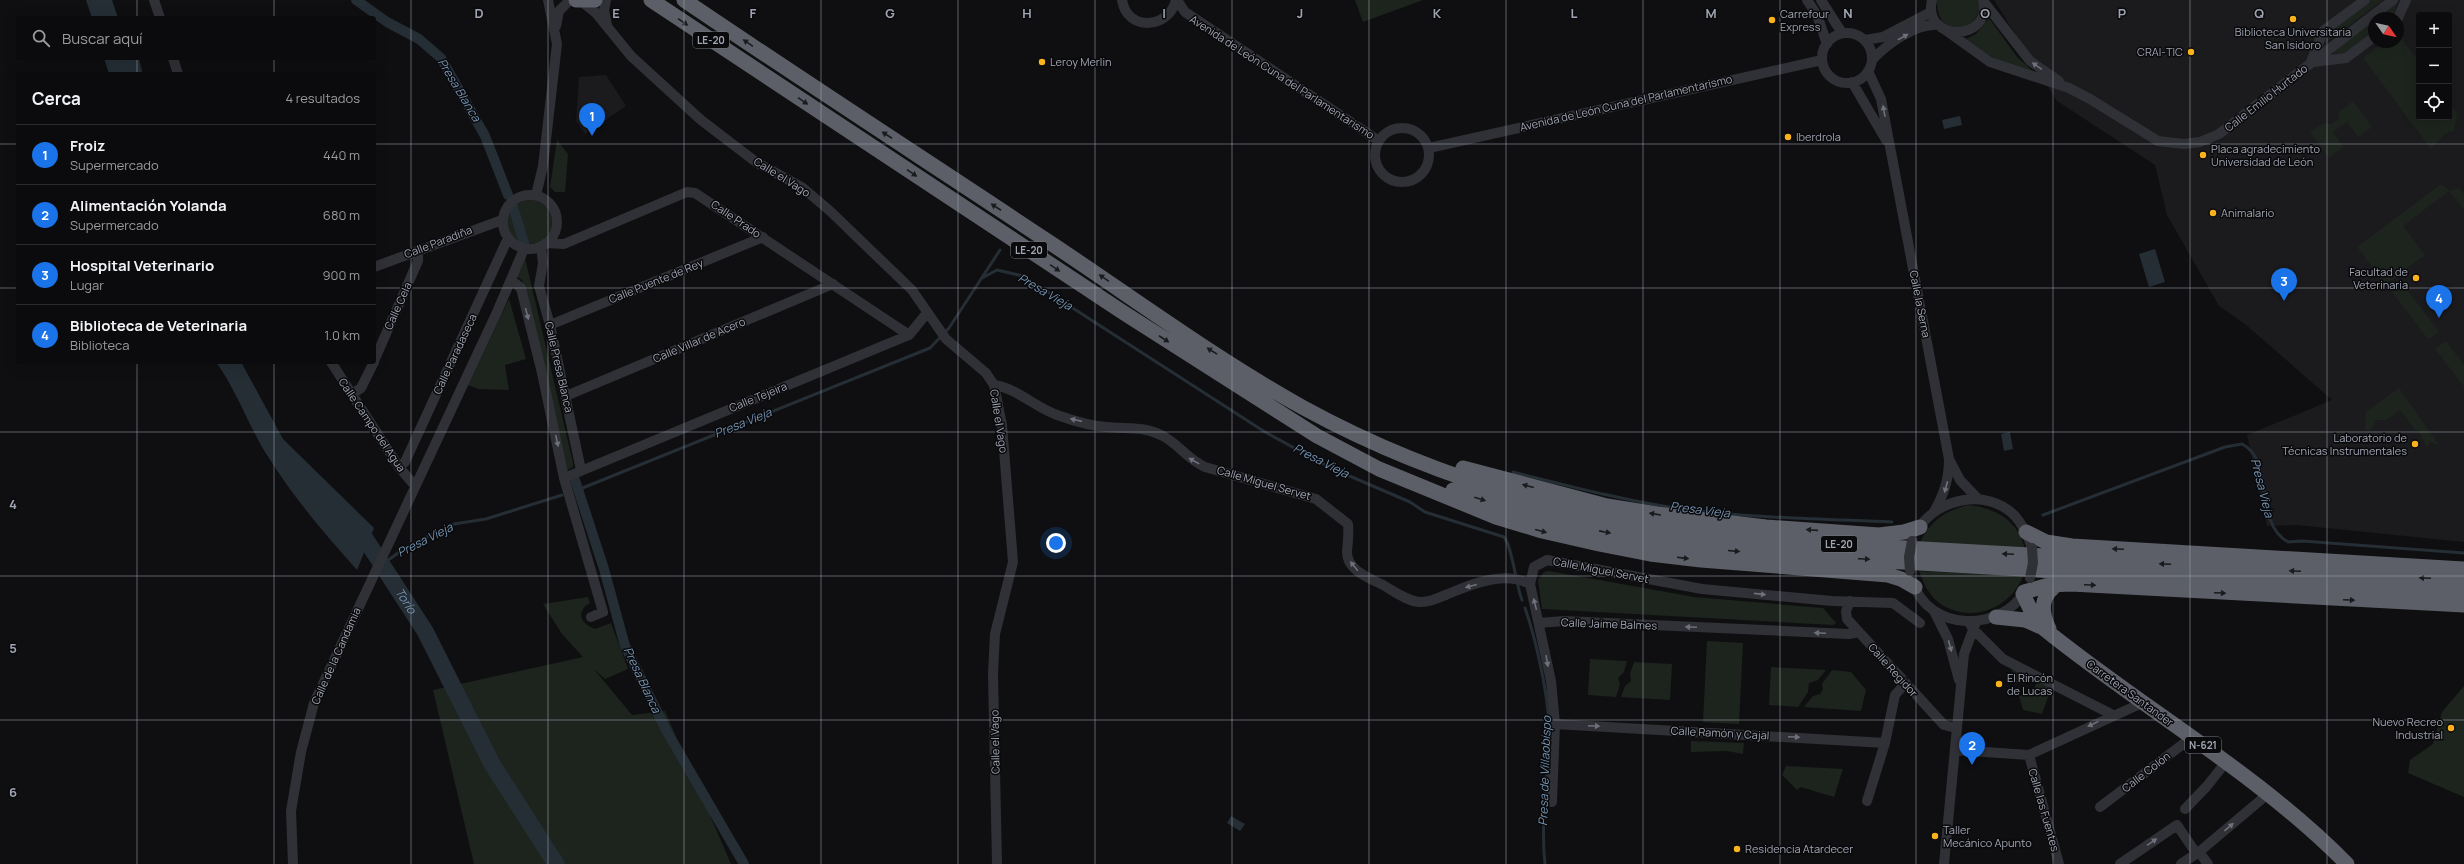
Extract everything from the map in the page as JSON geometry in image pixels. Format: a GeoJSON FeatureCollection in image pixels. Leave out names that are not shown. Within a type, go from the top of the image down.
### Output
{"type":"FeatureCollection","features":[{"type":"Feature","properties":{"kind":"highway","name":"LE-20"},"geometry":{"type":"LineString","coordinates":[[651,0],[1124,313],[1290,417],[1347,446],[1454,490],[1545,519],[1652,541],[1773,554],[2464,595]]}},
{"type":"Feature","properties":{"kind":"highway","name":"LE-20"},"geometry":{"type":"LineString","coordinates":[[684,0],[1245,372],[1333,423],[1423,463],[1548,505],[1655,527],[1766,540],[2464,580]]}},
{"type":"Feature","properties":{"kind":"highway"},"geometry":{"type":"LineString","coordinates":[[1245,372],[1328,414],[1426,455],[1470,470],[1607,506],[1704,521],[1871,534],[1890,534],[1920,527]]}},
{"type":"Feature","properties":{"kind":"highway"},"geometry":{"type":"LineString","coordinates":[[1290,417],[1344,452],[1379,468],[1463,504],[1542,531],[1658,555],[1888,575],[1901,579],[1915,587]]}},
{"type":"Feature","properties":{"kind":"highway"},"geometry":{"type":"LineString","coordinates":[[2026,532],[2046,542],[2072,546],[2464,569]]}},
{"type":"Feature","properties":{"kind":"highway"},"geometry":{"type":"LineString","coordinates":[[2023,593],[2058,584],[2464,605]]}},
{"type":"Feature","properties":{"kind":"highway"},"geometry":{"type":"LineString","coordinates":[[2047,631],[2043,602],[2049,590],[2058,584]]}},
{"type":"Feature","properties":{"kind":"highway","name":"N-621"},"geometry":{"type":"LineString","coordinates":[[2023,593],[2036,619],[2047,631]]}},
{"type":"Feature","properties":{"kind":"highway","name":"N-621"},"geometry":{"type":"LineString","coordinates":[[1996,617],[2025,620],[2047,631]]}},
{"type":"Feature","properties":{"kind":"highway","name":"Carretera Santander"},"geometry":{"type":"LineString","coordinates":[[2047,631],[2142,703],[2269,793],[2314,831],[2347,864]]}},
{"type":"Feature","properties":{"kind":"street"},"geometry":{"type":"LineString","coordinates":[[154,0],[159,16]]}},
{"type":"Feature","properties":{"kind":"street"},"geometry":{"type":"LineString","coordinates":[[536,195],[543,166],[557,44],[556,32],[548,0]]}},
{"type":"Feature","properties":{"kind":"street"},"geometry":{"type":"LineString","coordinates":[[556,32],[559,11],[580,0]]}},
{"type":"Feature","properties":{"kind":"street","name":"Calle el Vago"},"geometry":{"type":"LineString","coordinates":[[580,0],[596,13],[630,56],[701,120],[756,162],[803,188],[830,211],[912,290],[943,335],[986,373],[994,386],[1002,426],[1013,562],[995,634],[994,674],[997,864]]}},
{"type":"Feature","properties":{"kind":"street","name":"Calle el Vago"},"geometry":{"type":"LineString","coordinates":[[606,0],[604,10],[608,29]]}},
{"type":"Feature","properties":{"kind":"street","name":"Avenida de León Cuna del Parlamentarismo"},"geometry":{"type":"LineString","coordinates":[[1122,0],[1126,10],[1138,22],[1155,23],[1170,14],[1184,12]]}},
{"type":"Feature","properties":{"kind":"street","name":"Avenida de León Cuna del Parlamentarismo"},"geometry":{"type":"LineString","coordinates":[[1170,14],[1176,0]]}},
{"type":"Feature","properties":{"kind":"street","name":"Avenida de León Cuna del Parlamentarismo"},"geometry":{"type":"LineString","coordinates":[[1176,0],[1184,12],[1379,141]]}},
{"type":"Feature","properties":{"kind":"street"},"geometry":{"type":"LineString","coordinates":[[1807,0],[1817,15],[1827,44],[1822,60],[1829,75],[1836,80],[1852,82],[1863,77],[1868,71],[1872,60],[1872,52],[1865,40],[1854,34],[1842,33],[1827,44]]}},
{"type":"Feature","properties":{"kind":"street"},"geometry":{"type":"LineString","coordinates":[[1821,0],[1842,33]]}},
{"type":"Feature","properties":{"kind":"street","name":"Calle Emilio Hurtado"},"geometry":{"type":"LineString","coordinates":[[2311,62],[2323,31],[2365,0]]}},
{"type":"Feature","properties":{"kind":"street","name":"Calle Emilio Hurtado"},"geometry":{"type":"LineString","coordinates":[[1941,27],[1990,62],[2068,88],[2090,99],[2148,137],[2168,143],[2184,144],[2200,142],[2219,134],[2393,0]]}},
{"type":"Feature","properties":{"kind":"street"},"geometry":{"type":"LineString","coordinates":[[2401,12],[2406,0]]}},
{"type":"Feature","properties":{"kind":"street"},"geometry":{"type":"LineString","coordinates":[[1872,60],[1883,48],[1930,24],[1956,33],[1969,31],[1981,19],[1984,1]]}},
{"type":"Feature","properties":{"kind":"street","name":"Calle Emilio Hurtado"},"geometry":{"type":"LineString","coordinates":[[1984,1],[2030,61],[2068,88]]}},
{"type":"Feature","properties":{"kind":"street"},"geometry":{"type":"LineString","coordinates":[[1865,40],[1884,37],[1931,4],[1941,27]]}},
{"type":"Feature","properties":{"kind":"street","name":"Calle Emilio Hurtado"},"geometry":{"type":"LineString","coordinates":[[2311,62],[2346,58],[2368,42]]}},
{"type":"Feature","properties":{"kind":"street"},"geometry":{"type":"LineString","coordinates":[[174,60],[177,72]]}},
{"type":"Feature","properties":{"kind":"street","name":"Avenida de León Cuna del Parlamentarismo"},"geometry":{"type":"LineString","coordinates":[[1429,148],[1822,60]]}},
{"type":"Feature","properties":{"kind":"street","name":"Calle la Serna"},"geometry":{"type":"LineString","coordinates":[[1868,71],[1881,99],[1949,459],[1949,476],[1943,497],[1934,512]]}},
{"type":"Feature","properties":{"kind":"street","name":"Calle la Serna"},"geometry":{"type":"LineString","coordinates":[[1852,82],[1891,149]]}},
{"type":"Feature","properties":{"kind":"street","name":"Avenida de León Cuna del Parlamentarismo"},"geometry":{"type":"LineString","coordinates":[[1408,128],[1422,135],[1429,148],[1428,166],[1423,174],[1412,181],[1398,183],[1383,175],[1378,167],[1375,159],[1379,141],[1390,130],[1408,128]]}},
{"type":"Feature","properties":{"kind":"street","name":"Calle Prado"},"geometry":{"type":"LineString","coordinates":[[544,245],[564,244],[687,192],[701,196],[909,334]]}},
{"type":"Feature","properties":{"kind":"street"},"geometry":{"type":"LineString","coordinates":[[536,195],[549,202],[556,214],[556,230],[544,245],[524,249],[508,238],[502,220],[508,205],[514,199],[522,196],[536,195]]}},
{"type":"Feature","properties":{"kind":"street","name":"Calle Paradiña"},"geometry":{"type":"LineString","coordinates":[[376,266],[502,220]]}},
{"type":"Feature","properties":{"kind":"street","name":"Calle Puente de Rey"},"geometry":{"type":"LineString","coordinates":[[550,324],[763,237]]}},
{"type":"Feature","properties":{"kind":"street","name":"Calle Paradaseca"},"geometry":{"type":"LineString","coordinates":[[399,467],[405,462],[508,238]]}},
{"type":"Feature","properties":{"kind":"street","name":"Calle Presa Blanca"},"geometry":{"type":"LineString","coordinates":[[544,245],[539,286],[550,324],[581,470]]}},
{"type":"Feature","properties":{"kind":"street","name":"Calle de la Candamia"},"geometry":{"type":"LineString","coordinates":[[293,864],[291,811],[303,746],[314,703],[365,591],[512,280],[524,249]]}},
{"type":"Feature","properties":{"kind":"street","name":"Calle Cela"},"geometry":{"type":"LineString","coordinates":[[376,357],[418,261],[418,250]]}},
{"type":"Feature","properties":{"kind":"street","name":"Calle Presa Blanca"},"geometry":{"type":"LineString","coordinates":[[512,280],[521,288],[542,373],[564,478],[604,612],[591,617]]}},
{"type":"Feature","properties":{"kind":"street","name":"Calle Villar de Acero"},"geometry":{"type":"LineString","coordinates":[[566,396],[833,284]]}},
{"type":"Feature","properties":{"kind":"street","name":"Calle Tejeira"},"geometry":{"type":"LineString","coordinates":[[581,470],[909,334],[927,313]]}},
{"type":"Feature","properties":{"kind":"street","name":"Calle Campo del Agua"},"geometry":{"type":"LineString","coordinates":[[331,364],[399,467],[415,486]]}},
{"type":"Feature","properties":{"kind":"street","name":"Calle Cela"},"geometry":{"type":"LineString","coordinates":[[352,394],[361,388],[373,364]]}},
{"type":"Feature","properties":{"kind":"street","name":"Calle Miguel Servet"},"geometry":{"type":"LineString","coordinates":[[994,386],[1005,387],[1033,405],[1059,416],[1106,427],[1146,429],[1161,434],[1173,443],[1190,460],[1204,467],[1316,499],[1348,524],[1350,538],[1347,552],[1352,566],[1359,572],[1407,598],[1420,603],[1464,588],[1514,578],[1530,584],[1534,567],[1547,560],[1702,589],[1832,601],[1893,603],[1920,623]]}},
{"type":"Feature","properties":{"kind":"street","name":"Calle la Serna"},"geometry":{"type":"LineString","coordinates":[[1949,459],[1960,480],[1978,499]]}},
{"type":"Feature","properties":{"kind":"street"},"geometry":{"type":"LineString","coordinates":[[564,478],[581,470]]}},
{"type":"Feature","properties":{"kind":"street"},"geometry":{"type":"LineString","coordinates":[[1961,684],[1948,639],[1934,611],[1923,600],[1915,587],[1910,571],[1909,557],[1912,540],[1920,527],[1934,512],[1947,504],[1962,500],[1978,499],[1998,504],[2014,516],[2026,532],[2032,548],[2033,563],[2030,578],[2023,593],[2006,611],[1996,617],[1973,625]]}},
{"type":"Feature","properties":{"kind":"street"},"geometry":{"type":"LineString","coordinates":[[1530,584],[1551,681],[1555,724],[1552,802]]}},
{"type":"Feature","properties":{"kind":"street"},"geometry":{"type":"LineString","coordinates":[[1832,601],[1847,619]]}},
{"type":"Feature","properties":{"kind":"street"},"geometry":{"type":"LineString","coordinates":[[1847,619],[1846,611],[1850,601]]}},
{"type":"Feature","properties":{"kind":"street"},"geometry":{"type":"LineString","coordinates":[[1934,611],[1951,619],[1973,625],[2003,659],[2113,715]]}},
{"type":"Feature","properties":{"kind":"street","name":"Calle Regidor"},"geometry":{"type":"LineString","coordinates":[[1847,619],[1944,725],[1956,728]]}},
{"type":"Feature","properties":{"kind":"street","name":"Calle Jaime Balmes"},"geometry":{"type":"LineString","coordinates":[[1539,623],[1564,621],[1849,634],[1859,632]]}},
{"type":"Feature","properties":{"kind":"street"},"geometry":{"type":"LineString","coordinates":[[1944,864],[1961,684],[1966,645],[1973,625]]}},
{"type":"Feature","properties":{"kind":"street"},"geometry":{"type":"LineString","coordinates":[[1867,801],[1885,744],[1895,695],[1905,684]]}},
{"type":"Feature","properties":{"kind":"street"},"geometry":{"type":"LineString","coordinates":[[1955,750],[2029,755],[2113,715],[2142,703]]}},
{"type":"Feature","properties":{"kind":"street","name":"Calle Ramón y Cajal"},"geometry":{"type":"LineString","coordinates":[[1555,724],[1885,744]]}},
{"type":"Feature","properties":{"kind":"street","name":"Calle Colón"},"geometry":{"type":"LineString","coordinates":[[2100,808],[2191,738]]}},
{"type":"Feature","properties":{"kind":"street","name":"Calle las Fuentes"},"geometry":{"type":"LineString","coordinates":[[2029,755],[2059,864]]}},
{"type":"Feature","properties":{"kind":"street"},"geometry":{"type":"LineString","coordinates":[[2185,809],[2204,790],[2226,762]]}},
{"type":"Feature","properties":{"kind":"street"},"geometry":{"type":"LineString","coordinates":[[2181,864],[2198,852],[2269,793]]}},
{"type":"Feature","properties":{"kind":"street"},"geometry":{"type":"LineString","coordinates":[[2120,864],[2178,825],[2208,864]]}},
{"type":"Feature","properties":{"kind":"shaded area"},"geometry":{"type":"Polygon","coordinates":[[[86,0],[112,0],[117,16],[91,16],[86,0]]]}},
{"type":"Feature","properties":{"kind":"shaded area"},"geometry":{"type":"Polygon","coordinates":[[[1355,0],[1423,0],[1363,22],[1355,0]]]}},
{"type":"Feature","properties":{"kind":"shaded area"},"geometry":{"type":"Polygon","coordinates":[[[1937,0],[1978,0],[1979,10],[1975,18],[1969,24],[1960,27],[1952,27],[1944,23],[1939,14],[1937,0]]]}},
{"type":"Feature","properties":{"kind":"shaded area"},"geometry":{"type":"Polygon","coordinates":[[[1994,0],[2464,0],[2464,542],[2297,525],[2267,526],[2247,435],[2332,400],[2245,324],[2219,306],[2167,215],[2155,165],[2057,101],[1994,0]]]}},
{"type":"Feature","properties":{"kind":"shaded area"},"geometry":{"type":"Polygon","coordinates":[[[2370,0],[2383,0],[2322,45],[2326,32],[2370,0]]]}},
{"type":"Feature","properties":{"kind":"shaded area"},"geometry":{"type":"Polygon","coordinates":[[[2396,4],[2395,12],[2386,12],[2396,4]]]}},
{"type":"Feature","properties":{"kind":"shaded area"},"geometry":{"type":"Polygon","coordinates":[[[1989,18],[2017,57],[2034,72],[1999,62],[1966,39],[1976,34],[1989,18]]]}},
{"type":"Feature","properties":{"kind":"shaded area"},"geometry":{"type":"Polygon","coordinates":[[[2368,25],[2368,35],[2344,53],[2330,53],[2368,25]]]}},
{"type":"Feature","properties":{"kind":"shaded area"},"geometry":{"type":"Polygon","coordinates":[[[2404,42],[2416,58],[2416,120],[2452,120],[2452,106],[2457,113],[2454,131],[2446,133],[2431,149],[2363,58],[2376,48],[2404,48],[2404,42]]]}},
{"type":"Feature","properties":{"kind":"shaded area"},"geometry":{"type":"Polygon","coordinates":[[[105,60],[131,60],[134,72],[108,72],[105,60]]]}},
{"type":"Feature","properties":{"kind":"shaded area"},"geometry":{"type":"Polygon","coordinates":[[[606,75],[626,106],[585,134],[576,121],[579,77],[606,75]]]}},
{"type":"Feature","properties":{"kind":"shaded area"},"geometry":{"type":"Polygon","coordinates":[[[2353,101],[2372,127],[2358,137],[2347,122],[2333,132],[2343,147],[2329,158],[2310,132],[2324,123],[2332,124],[2339,118],[2339,112],[2353,101]]]}},
{"type":"Feature","properties":{"kind":"shaded area"},"geometry":{"type":"Polygon","coordinates":[[[1960,116],[1962,125],[1944,129],[1942,120],[1960,116]]]}},
{"type":"Feature","properties":{"kind":"shaded area"},"geometry":{"type":"Polygon","coordinates":[[[557,140],[568,154],[565,192],[555,192],[550,187],[557,140]]]}},
{"type":"Feature","properties":{"kind":"shaded area"},"geometry":{"type":"Polygon","coordinates":[[[2441,184],[2450,191],[2459,188],[2464,194],[2464,210],[2449,191],[2403,226],[2425,255],[2386,284],[2357,247],[2441,184]]]}},
{"type":"Feature","properties":{"kind":"shaded area"},"geometry":{"type":"Polygon","coordinates":[[[526,200],[534,200],[546,206],[552,218],[552,226],[546,238],[534,244],[526,244],[514,238],[508,226],[508,218],[514,206],[526,200]]]}},
{"type":"Feature","properties":{"kind":"shaded area"},"geometry":{"type":"Polygon","coordinates":[[[2155,249],[2165,282],[2149,287],[2139,254],[2155,249]]]}},
{"type":"Feature","properties":{"kind":"shaded area"},"geometry":{"type":"Polygon","coordinates":[[[525,258],[573,463],[573,467],[565,471],[522,280],[517,277],[525,258]]]}},
{"type":"Feature","properties":{"kind":"shaded area"},"geometry":{"type":"Polygon","coordinates":[[[2400,280],[2439,332],[2428,339],[2389,288],[2400,280]]]}},
{"type":"Feature","properties":{"kind":"shaded area"},"geometry":{"type":"Polygon","coordinates":[[[509,299],[526,359],[505,365],[509,390],[478,389],[468,385],[509,299]]]}},
{"type":"Feature","properties":{"kind":"shaded area"},"geometry":{"type":"Polygon","coordinates":[[[2446,341],[2464,365],[2464,387],[2435,349],[2446,341]]]}},
{"type":"Feature","properties":{"kind":"shaded area"},"geometry":{"type":"Polygon","coordinates":[[[217,364],[242,364],[283,439],[374,528],[357,570],[309,514],[287,485],[260,444],[217,364]]]}},
{"type":"Feature","properties":{"kind":"shaded area"},"geometry":{"type":"Polygon","coordinates":[[[2399,388],[2440,446],[2431,442],[2427,447],[2418,430],[2416,431],[2400,410],[2386,420],[2376,420],[2371,430],[2365,430],[2366,412],[2399,388]]]}},
{"type":"Feature","properties":{"kind":"shaded area"},"geometry":{"type":"Polygon","coordinates":[[[2010,432],[2013,449],[2004,451],[2001,434],[2010,432]]]}},
{"type":"Feature","properties":{"kind":"shaded area"},"geometry":{"type":"Polygon","coordinates":[[[1968,505],[1987,509],[2004,517],[2017,530],[2025,549],[1920,542],[1924,534],[1934,522],[1952,510],[1968,505]]]}},
{"type":"Feature","properties":{"kind":"shaded area"},"geometry":{"type":"Polygon","coordinates":[[[1549,571],[1694,597],[1823,608],[1836,623],[1833,625],[1542,609],[1538,580],[1544,572],[1549,571]]]}},
{"type":"Feature","properties":{"kind":"shaded area"},"geometry":{"type":"Polygon","coordinates":[[[1919,571],[2023,576],[2017,588],[2008,598],[1987,610],[1975,613],[1950,609],[1934,599],[1926,588],[1919,571]]]}},
{"type":"Feature","properties":{"kind":"shaded area"},"geometry":{"type":"Polygon","coordinates":[[[588,597],[590,603],[585,606],[581,614],[583,621],[595,629],[611,623],[628,669],[605,679],[593,668],[632,715],[665,711],[731,864],[474,864],[433,690],[583,657],[562,634],[543,604],[588,597]]]}},
{"type":"Feature","properties":{"kind":"shaded area"},"geometry":{"type":"Polygon","coordinates":[[[1707,641],[1743,643],[1739,724],[1703,722],[1707,641]]]}},
{"type":"Feature","properties":{"kind":"shaded area"},"geometry":{"type":"Polygon","coordinates":[[[1590,659],[1627,661],[1624,672],[1618,678],[1620,684],[1616,697],[1588,695],[1590,659]]]}},
{"type":"Feature","properties":{"kind":"shaded area"},"geometry":{"type":"Polygon","coordinates":[[[1634,662],[1672,664],[1670,700],[1621,697],[1625,686],[1631,681],[1630,674],[1634,662]]]}},
{"type":"Feature","properties":{"kind":"shaded area"},"geometry":{"type":"Polygon","coordinates":[[[1771,667],[1826,670],[1818,680],[1809,683],[1808,692],[1798,707],[1769,705],[1771,667]]]}},
{"type":"Feature","properties":{"kind":"shaded area"},"geometry":{"type":"Polygon","coordinates":[[[2012,669],[2025,675],[2021,681],[2015,684],[2012,669]]]}},
{"type":"Feature","properties":{"kind":"shaded area"},"geometry":{"type":"Polygon","coordinates":[[[1832,670],[1851,672],[1866,690],[1861,711],[1804,707],[1813,696],[1820,694],[1823,689],[1822,684],[1832,670]]]}},
{"type":"Feature","properties":{"kind":"shaded area"},"geometry":{"type":"Polygon","coordinates":[[[2037,682],[2051,689],[2042,714],[2023,710],[2019,696],[2033,692],[2037,682]]]}},
{"type":"Feature","properties":{"kind":"shaded area","name":"Nuevo Recreo Industrial"},"geometry":{"type":"Polygon","coordinates":[[[2464,686],[2464,797],[2408,773],[2410,760],[2433,744],[2442,712],[2464,686]]]}},
{"type":"Feature","properties":{"kind":"shaded area"},"geometry":{"type":"Polygon","coordinates":[[[1691,741],[1744,743],[1743,754],[1727,751],[1691,752],[1691,741]]]}},
{"type":"Feature","properties":{"kind":"shaded area"},"geometry":{"type":"Polygon","coordinates":[[[1786,766],[1843,769],[1834,797],[1801,787],[1797,790],[1782,775],[1786,766]]]}},
{"type":"Feature","properties":{"kind":"shaded area"},"geometry":{"type":"Polygon","coordinates":[[[1231,816],[1245,824],[1240,831],[1227,823],[1231,816]]]}},
{"type":"Feature","properties":{"kind":"waterway","name":"Presa Blanca"},"geometry":{"type":"LineString","coordinates":[[356,0],[387,22],[419,39],[441,58],[485,136],[508,195]]}},
{"type":"Feature","properties":{"kind":"waterway","name":"Torío"},"geometry":{"type":"LineString","coordinates":[[130,60],[134,72]]}},
{"type":"Feature","properties":{"kind":"waterway","name":"Presa Blanca"},"geometry":{"type":"LineString","coordinates":[[513,207],[524,243]]}},
{"type":"Feature","properties":{"kind":"waterway","name":"Presa Vieja"},"geometry":{"type":"LineString","coordinates":[[580,489],[930,348],[949,328],[1000,250]]}},
{"type":"Feature","properties":{"kind":"waterway","name":"Presa Vieja"},"geometry":{"type":"LineString","coordinates":[[982,278],[997,270],[1023,276],[1265,432],[1331,468],[1410,502],[1425,512],[1504,537],[1512,557],[1522,600]]}},
{"type":"Feature","properties":{"kind":"waterway","name":"Presa Vieja"},"geometry":{"type":"LineString","coordinates":[[2043,515],[2225,447],[2242,444],[2252,452],[2258,463],[2271,521],[2277,533],[2288,542],[2302,541],[2464,553]]}},
{"type":"Feature","properties":{"kind":"waterway","name":"Presa Vieja"},"geometry":{"type":"LineString","coordinates":[[1513,472],[1576,488],[1682,509],[1760,516],[1892,522]]}},
{"type":"Feature","properties":{"kind":"waterway","name":"Presa Blanca"},"geometry":{"type":"LineString","coordinates":[[575,480],[604,569],[625,646],[666,730],[744,864]]}},
{"type":"Feature","properties":{"kind":"waterway","name":"Presa Vieja"},"geometry":{"type":"LineString","coordinates":[[383,564],[406,547],[454,524],[486,519],[562,495]]}},
{"type":"Feature","properties":{"kind":"waterway","name":"Torío"},"geometry":{"type":"LineString","coordinates":[[355,523],[425,631],[492,764],[556,864]]}},
{"type":"Feature","properties":{"kind":"waterway","name":"Presa de Villaobispo"},"geometry":{"type":"LineString","coordinates":[[1525,608],[1541,669],[1547,702],[1549,747],[1544,814],[1545,864]]}},
{"type":"Feature","properties":{"kind":"place","name":"Biblioteca Universitaria San Isidoro"},"geometry":{"type":"Point","coordinates":[2293,19]}},
{"type":"Feature","properties":{"kind":"place","name":"Carrefour Express"},"geometry":{"type":"Point","coordinates":[1772,20]}},
{"type":"Feature","properties":{"kind":"place","name":"CRAI-TIC"},"geometry":{"type":"Point","coordinates":[2191,52]}},
{"type":"Feature","properties":{"kind":"place","name":"Leroy Merlin"},"geometry":{"type":"Point","coordinates":[1042,62]}},
{"type":"Feature","properties":{"kind":"place","name":"Froiz"},"geometry":{"type":"Point","coordinates":[592,136]}},
{"type":"Feature","properties":{"kind":"place","name":"Iberdrola"},"geometry":{"type":"Point","coordinates":[1788,137]}},
{"type":"Feature","properties":{"kind":"place","name":"Placa agradecimiento Universidad de León"},"geometry":{"type":"Point","coordinates":[2203,155]}},
{"type":"Feature","properties":{"kind":"place","name":"Animalario"},"geometry":{"type":"Point","coordinates":[2213,213]}},
{"type":"Feature","properties":{"kind":"place","name":"Facultad de Veterinaria"},"geometry":{"type":"Point","coordinates":[2416,278]}},
{"type":"Feature","properties":{"kind":"place","name":"Hospital Veterinario"},"geometry":{"type":"Point","coordinates":[2284,301]}},
{"type":"Feature","properties":{"kind":"place","name":"Biblioteca de Veterinaria"},"geometry":{"type":"Point","coordinates":[2439,318]}},
{"type":"Feature","properties":{"kind":"place","name":"Laboratorio de Técnicas Instrumentales"},"geometry":{"type":"Point","coordinates":[2415,444]}},
{"type":"Feature","properties":{"kind":"place","name":"El Rincón de Lucas"},"geometry":{"type":"Point","coordinates":[1999,684]}},
{"type":"Feature","properties":{"kind":"place","name":"Nuevo Recreo Industrial"},"geometry":{"type":"Point","coordinates":[2451,728]}},
{"type":"Feature","properties":{"kind":"place","name":"Alimentación Yolanda"},"geometry":{"type":"Point","coordinates":[1972,765]}},
{"type":"Feature","properties":{"kind":"place","name":"Taller Mecánico Apunto"},"geometry":{"type":"Point","coordinates":[1935,836]}},
{"type":"Feature","properties":{"kind":"place","name":"Residencia Atardecer"},"geometry":{"type":"Point","coordinates":[1737,849]}}]}
